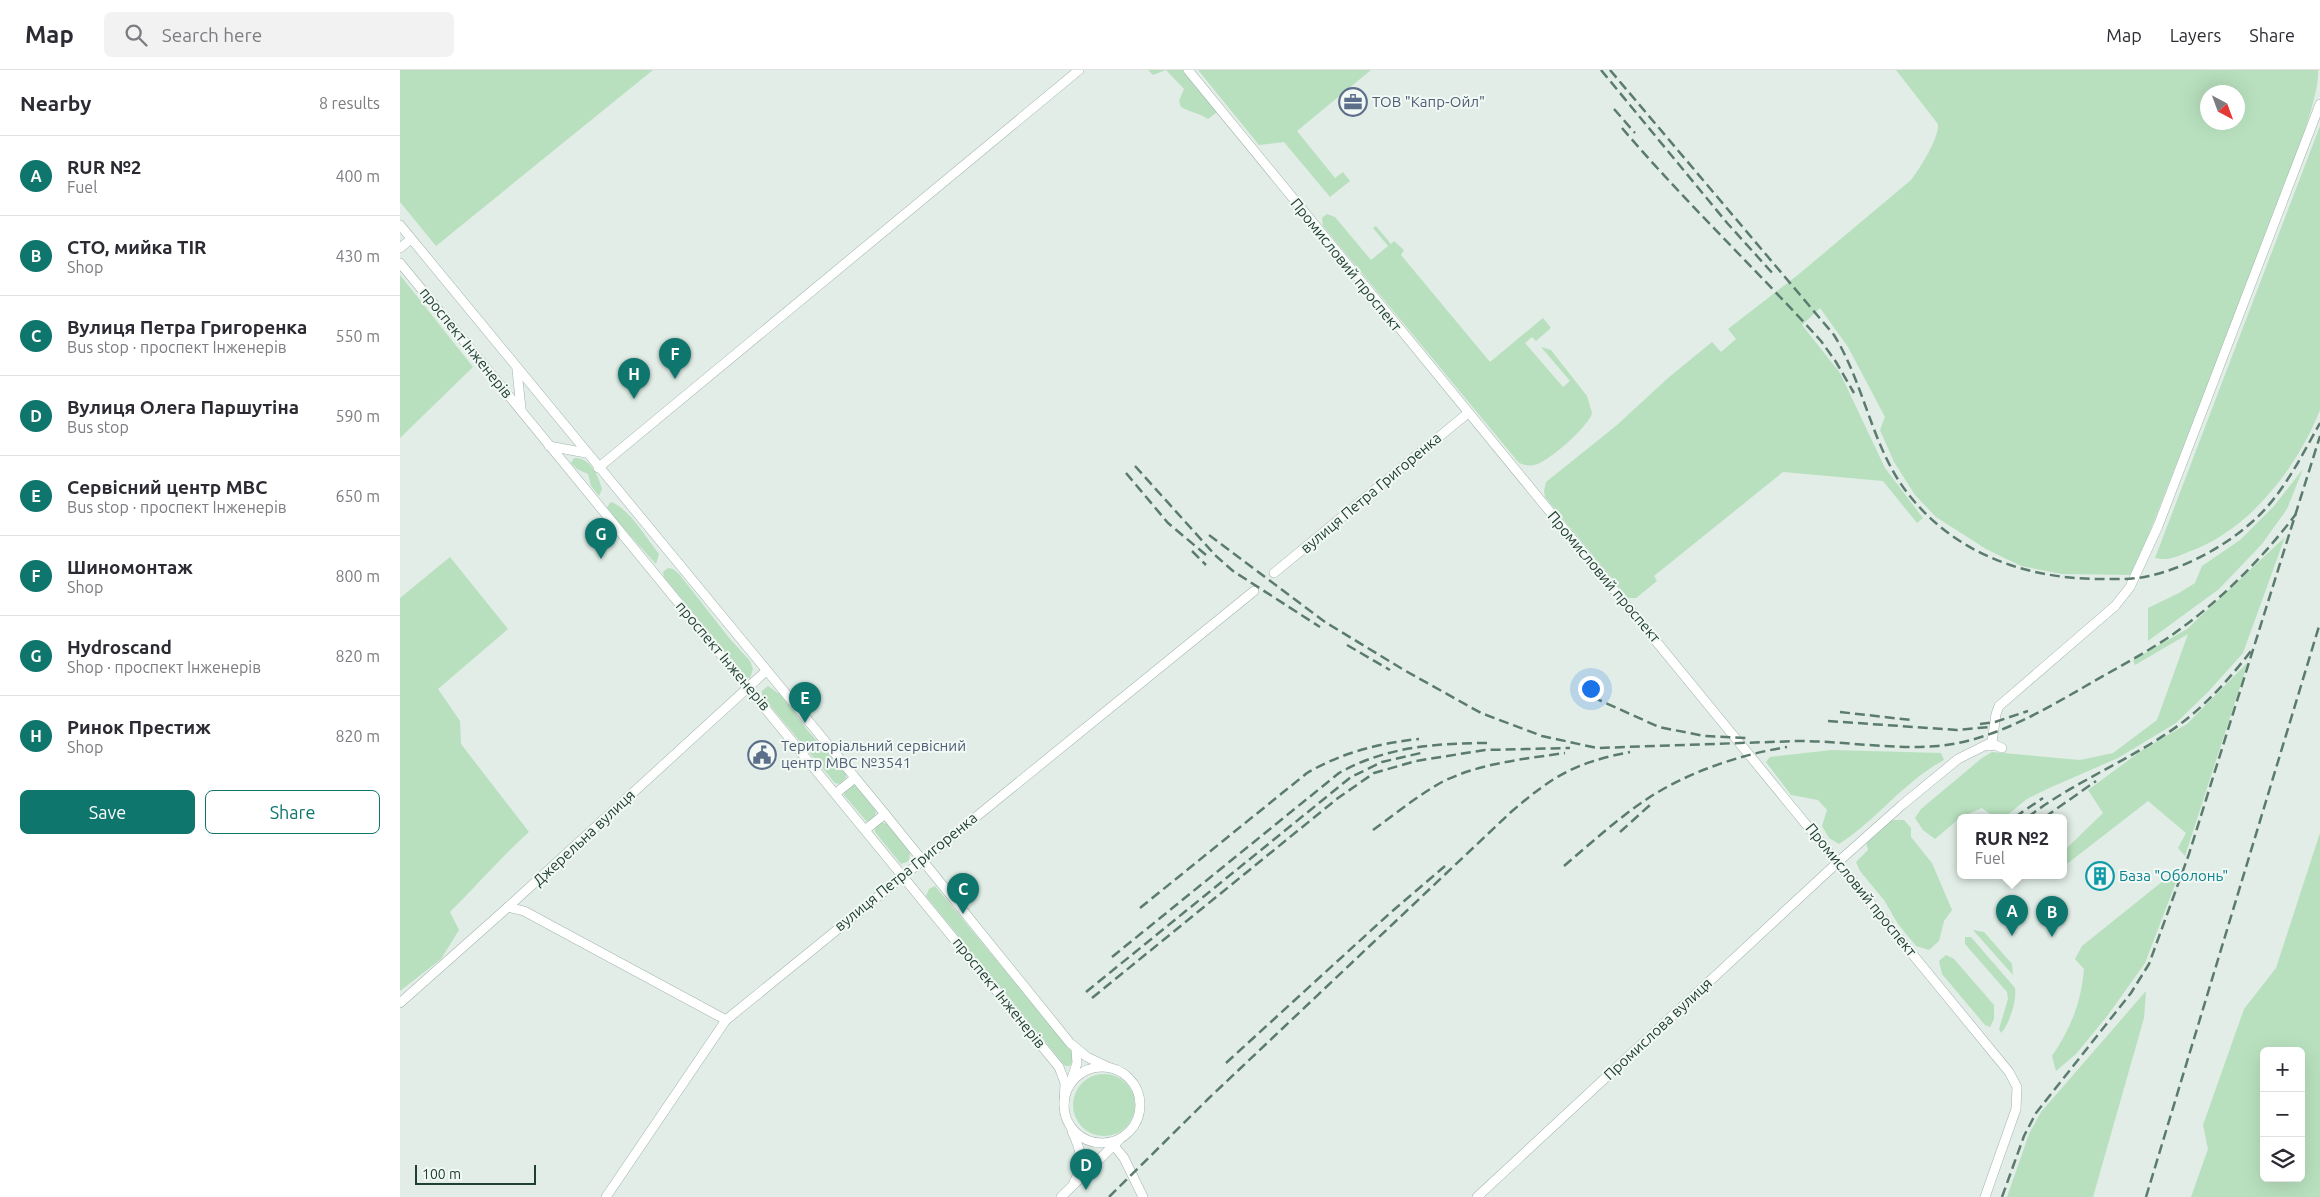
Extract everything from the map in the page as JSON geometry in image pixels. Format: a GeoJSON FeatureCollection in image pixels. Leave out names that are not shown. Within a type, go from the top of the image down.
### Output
{"type":"FeatureCollection","features":[{"type":"Feature","properties":{"kind":"street"},"geometry":{"type":"LineString","coordinates":[[598,468],[1079,70]]}},
{"type":"Feature","properties":{"kind":"street","name":"Промисловий проспект"},"geometry":{"type":"LineString","coordinates":[[1188,70],[2009,1072],[2017,1087],[2017,1102],[1986,1197]]}},
{"type":"Feature","properties":{"kind":"street"},"geometry":{"type":"LineString","coordinates":[[1988,746],[1994,737],[1996,714],[1999,706],[2115,606],[2130,587],[2158,526],[2320,104]]}},
{"type":"Feature","properties":{"kind":"street","name":"проспект Інженерів"},"geometry":{"type":"LineString","coordinates":[[400,225],[598,468],[922,859],[1076,1050],[1108,1067]]}},
{"type":"Feature","properties":{"kind":"street"},"geometry":{"type":"LineString","coordinates":[[400,248],[411,239]]}},
{"type":"Feature","properties":{"kind":"street","name":"проспект Інженерів"},"geometry":{"type":"LineString","coordinates":[[400,263],[1059,1067],[1065,1083],[1064,1104]]}},
{"type":"Feature","properties":{"kind":"street"},"geometry":{"type":"LineString","coordinates":[[516,367],[522,412]]}},
{"type":"Feature","properties":{"kind":"street","name":"вулиця Петра Григоренка"},"geometry":{"type":"LineString","coordinates":[[1274,573],[1468,412]]}},
{"type":"Feature","properties":{"kind":"street"},"geometry":{"type":"LineString","coordinates":[[549,446],[586,453]]}},
{"type":"Feature","properties":{"kind":"street","name":"вулиця Петра Григоренка"},"geometry":{"type":"LineString","coordinates":[[606,1197],[726,1020],[1254,591]]}},
{"type":"Feature","properties":{"kind":"street","name":"Джерельна вулиця"},"geometry":{"type":"LineString","coordinates":[[400,1003],[766,671]]}},
{"type":"Feature","properties":{"kind":"street"},"geometry":{"type":"LineString","coordinates":[[1988,746],[1995,745],[2002,748]]}},
{"type":"Feature","properties":{"kind":"street","name":"Промислова вулиця"},"geometry":{"type":"LineString","coordinates":[[1478,1197],[1838,862],[1902,805],[1958,759],[1988,746]]}},
{"type":"Feature","properties":{"kind":"street"},"geometry":{"type":"LineString","coordinates":[[836,794],[855,778]]}},
{"type":"Feature","properties":{"kind":"street"},"geometry":{"type":"LineString","coordinates":[[866,830],[885,814]]}},
{"type":"Feature","properties":{"kind":"street"},"geometry":{"type":"LineString","coordinates":[[508,907],[524,911],[726,1020]]}},
{"type":"Feature","properties":{"kind":"street"},"geometry":{"type":"LineString","coordinates":[[1065,1194],[1076,1179],[1082,1161],[1064,1104],[1077,1063],[1076,1050]]}},
{"type":"Feature","properties":{"kind":"street"},"geometry":{"type":"LineString","coordinates":[[1065,1194],[1113,1143],[1131,1128],[1138,1116],[1139,1102],[1136,1089],[1128,1078],[1121,1072],[1108,1067],[1086,1070],[1070,1084]]}},
{"type":"Feature","properties":{"kind":"street"},"geometry":{"type":"LineString","coordinates":[[1069,1124],[1077,1133],[1088,1140],[1113,1143]]}},
{"type":"Feature","properties":{"kind":"street"},"geometry":{"type":"LineString","coordinates":[[1113,1143],[1144,1197]]}},
{"type":"Feature","properties":{"kind":"green space"},"geometry":{"type":"Polygon","coordinates":[[[400,70],[653,70],[436,246],[400,202],[400,70]]]}},
{"type":"Feature","properties":{"kind":"green space"},"geometry":{"type":"Polygon","coordinates":[[[1148,70],[1166,70],[1153,75],[1148,70]]]}},
{"type":"Feature","properties":{"kind":"green space"},"geometry":{"type":"Polygon","coordinates":[[[1166,70],[1185,70],[1217,112],[1208,119],[1181,107],[1179,101],[1184,89],[1166,70]]]}},
{"type":"Feature","properties":{"kind":"green space"},"geometry":{"type":"Polygon","coordinates":[[[1198,70],[1371,70],[1297,131],[1335,178],[1343,172],[1350,181],[1330,197],[1284,142],[1259,145],[1198,70]]]}},
{"type":"Feature","properties":{"kind":"green space"},"geometry":{"type":"Polygon","coordinates":[[[1896,70],[2318,70],[2314,100],[2296,156],[2133,575],[2062,574],[2021,566],[1986,549],[1936,517],[1915,495],[1894,462],[1880,430],[1885,417],[1848,347],[1820,308],[1802,325],[1840,373],[1885,468],[1923,518],[1917,523],[1883,481],[1783,472],[1654,576],[1657,581],[1636,598],[1628,598],[1545,497],[1546,482],[1617,425],[1668,378],[1712,342],[1721,352],[1736,339],[1728,329],[1799,274],[1911,180],[1924,161],[1938,124],[1896,70]]]}},
{"type":"Feature","properties":{"kind":"green space"},"geometry":{"type":"Polygon","coordinates":[[[2320,126],[2320,410],[2298,454],[2284,475],[2251,513],[2231,529],[2210,542],[2172,558],[2155,558],[2320,126]]]}},
{"type":"Feature","properties":{"kind":"green space"},"geometry":{"type":"Polygon","coordinates":[[[1327,214],[1335,217],[1371,260],[1388,246],[1373,228],[1376,226],[1391,244],[1394,241],[1404,250],[1401,255],[1490,362],[1543,318],[1551,328],[1536,341],[1532,337],[1525,343],[1563,387],[1570,381],[1541,347],[1551,350],[1587,396],[1592,413],[1584,426],[1544,461],[1531,465],[1519,463],[1323,226],[1322,218],[1327,214]]]}},
{"type":"Feature","properties":{"kind":"green space"},"geometry":{"type":"Polygon","coordinates":[[[400,275],[473,367],[400,438],[400,275]]]}},
{"type":"Feature","properties":{"kind":"green space"},"geometry":{"type":"Polygon","coordinates":[[[574,458],[585,460],[592,468],[602,489],[599,496],[591,486],[588,474],[577,469],[571,463],[574,458]]]}},
{"type":"Feature","properties":{"kind":"green space"},"geometry":{"type":"Polygon","coordinates":[[[2303,469],[2287,509],[2262,544],[2219,589],[2148,641],[2148,608],[2195,583],[2202,566],[2240,540],[2274,506],[2303,469]]]}},
{"type":"Feature","properties":{"kind":"green space"},"geometry":{"type":"Polygon","coordinates":[[[611,502],[618,505],[631,517],[659,554],[656,564],[617,521],[607,507],[611,502]]]}},
{"type":"Feature","properties":{"kind":"green space"},"geometry":{"type":"Polygon","coordinates":[[[2285,537],[2243,653],[2208,692],[2176,723],[2118,758],[2027,799],[2008,814],[1990,814],[1982,808],[1968,814],[1957,814],[1957,820],[1935,839],[1923,830],[1915,818],[1921,809],[1982,758],[1992,752],[2080,760],[2113,753],[2157,720],[2188,634],[2135,665],[2133,660],[2187,629],[2285,537]]]}},
{"type":"Feature","properties":{"kind":"green space"},"geometry":{"type":"Polygon","coordinates":[[[450,557],[508,629],[438,689],[460,721],[461,744],[529,832],[450,912],[459,930],[441,959],[400,991],[400,598],[450,557]]]}},
{"type":"Feature","properties":{"kind":"green space"},"geometry":{"type":"Polygon","coordinates":[[[668,568],[673,569],[679,574],[730,639],[750,661],[753,669],[750,678],[747,678],[664,577],[663,572],[668,568]]]}},
{"type":"Feature","properties":{"kind":"green space"},"geometry":{"type":"Polygon","coordinates":[[[2248,662],[2185,856],[2178,848],[2186,833],[2148,801],[2067,864],[2067,848],[2103,813],[2088,790],[2145,748],[2187,724],[2248,662]]]}},
{"type":"Feature","properties":{"kind":"green space"},"geometry":{"type":"Polygon","coordinates":[[[768,686],[781,695],[808,731],[846,773],[846,778],[839,784],[835,783],[762,696],[762,691],[768,686]]]}},
{"type":"Feature","properties":{"kind":"green space"},"geometry":{"type":"Polygon","coordinates":[[[1832,750],[1941,753],[1944,760],[1916,779],[1866,824],[1839,844],[1829,838],[1822,826],[1827,810],[1818,800],[1791,795],[1766,762],[1770,757],[1832,750]]]}},
{"type":"Feature","properties":{"kind":"green space"},"geometry":{"type":"Polygon","coordinates":[[[855,784],[876,811],[875,817],[868,823],[844,795],[845,790],[855,784]]]}},
{"type":"Feature","properties":{"kind":"green space"},"geometry":{"type":"Polygon","coordinates":[[[1890,820],[1904,820],[1911,828],[1911,837],[1932,863],[1952,910],[1944,921],[1939,941],[1929,950],[1916,946],[1898,924],[1884,900],[1860,871],[1856,862],[1868,850],[1866,842],[1890,820]]]}},
{"type":"Feature","properties":{"kind":"green space"},"geometry":{"type":"Polygon","coordinates":[[[881,822],[887,824],[910,852],[909,861],[901,864],[875,832],[875,828],[881,822]]]}},
{"type":"Feature","properties":{"kind":"green space"},"geometry":{"type":"Polygon","coordinates":[[[2320,833],[2320,1197],[2191,1197],[2208,1149],[2203,1125],[2244,1009],[2276,968],[2320,833]]]}},
{"type":"Feature","properties":{"kind":"green space"},"geometry":{"type":"Polygon","coordinates":[[[2173,873],[2178,877],[2145,963],[2108,1015],[2076,1054],[2056,1071],[2052,1056],[2070,1025],[2078,1004],[2083,981],[2084,969],[2075,959],[2082,946],[2173,873]]]}},
{"type":"Feature","properties":{"kind":"green space"},"geometry":{"type":"Polygon","coordinates":[[[935,886],[1072,1051],[1075,1056],[1070,1066],[1065,1066],[926,896],[929,889],[935,886]]]}},
{"type":"Feature","properties":{"kind":"green space"},"geometry":{"type":"Polygon","coordinates":[[[1973,930],[1984,932],[2012,964],[2013,975],[1973,930]]]}},
{"type":"Feature","properties":{"kind":"green space"},"geometry":{"type":"Polygon","coordinates":[[[1965,937],[1971,937],[2015,988],[2012,1012],[2001,1033],[1999,1029],[2008,999],[2007,992],[1965,944],[1965,937]]]}},
{"type":"Feature","properties":{"kind":"green space"},"geometry":{"type":"Polygon","coordinates":[[[1946,955],[1954,959],[1994,1005],[1994,1019],[1990,1027],[1985,1025],[1942,974],[1939,961],[1946,955]]]}},
{"type":"Feature","properties":{"kind":"green space"},"geometry":{"type":"Polygon","coordinates":[[[2146,991],[2144,1018],[2093,1197],[2007,1197],[2029,1134],[2041,1112],[2146,991]]]}},
{"type":"Feature","properties":{"kind":"green space"},"geometry":{"type":"Polygon","coordinates":[[[1104,1074],[1116,1076],[1126,1083],[1133,1093],[1135,1105],[1133,1117],[1126,1127],[1116,1134],[1104,1136],[1092,1134],[1082,1127],[1075,1117],[1073,1105],[1075,1093],[1082,1083],[1092,1076],[1104,1074]]]}},
{"type":"Feature","properties":{"kind":"railway"},"geometry":{"type":"LineString","coordinates":[[1601,70],[1728,224],[1775,276]]}},
{"type":"Feature","properties":{"kind":"railway"},"geometry":{"type":"LineString","coordinates":[[1610,70],[1834,335],[1845,354],[1877,437],[1896,477],[1927,515],[1969,547],[2017,567],[2043,574],[2069,577],[2096,579],[2136,578],[2176,568],[2217,548],[2263,512],[2290,476],[2320,423]]}},
{"type":"Feature","properties":{"kind":"railway"},"geometry":{"type":"LineString","coordinates":[[1614,109],[1635,133]]}},
{"type":"Feature","properties":{"kind":"railway"},"geometry":{"type":"LineString","coordinates":[[1622,128],[1821,341],[1854,393]]}},
{"type":"Feature","properties":{"kind":"railway"},"geometry":{"type":"LineString","coordinates":[[2002,1197],[2024,1136],[2036,1113],[2131,993],[2149,964],[2189,854],[2320,436]]}},
{"type":"Feature","properties":{"kind":"railway"},"geometry":{"type":"LineString","coordinates":[[1135,466],[1216,556],[1233,571],[1320,627]]}},
{"type":"Feature","properties":{"kind":"railway"},"geometry":{"type":"LineString","coordinates":[[1126,473],[1168,523],[1206,555]]}},
{"type":"Feature","properties":{"kind":"railway"},"geometry":{"type":"LineString","coordinates":[[1209,535],[1325,622],[1404,670],[1481,713],[1542,736],[1597,748],[1798,741],[1921,747],[1958,743],[1996,732],[2032,716],[2151,649],[2172,635],[2223,594],[2269,547],[2296,514]]}},
{"type":"Feature","properties":{"kind":"railway"},"geometry":{"type":"LineString","coordinates":[[1192,551],[1206,565]]}},
{"type":"Feature","properties":{"kind":"railway"},"geometry":{"type":"LineString","coordinates":[[2146,1197],[2320,623]]}},
{"type":"Feature","properties":{"kind":"railway"},"geometry":{"type":"LineString","coordinates":[[1347,645],[1390,670]]}},
{"type":"Feature","properties":{"kind":"railway"},"geometry":{"type":"LineString","coordinates":[[2032,814],[2061,794],[2149,745],[2178,725],[2212,696],[2251,651]]}},
{"type":"Feature","properties":{"kind":"railway"},"geometry":{"type":"LineString","coordinates":[[1579,691],[1659,727],[1704,736],[1746,738]]}},
{"type":"Feature","properties":{"kind":"railway"},"geometry":{"type":"LineString","coordinates":[[1980,724],[1995,722],[2028,711]]}},
{"type":"Feature","properties":{"kind":"railway"},"geometry":{"type":"LineString","coordinates":[[1840,712],[1911,720]]}},
{"type":"Feature","properties":{"kind":"railway"},"geometry":{"type":"LineString","coordinates":[[1828,721],[1957,730],[1989,727]]}},
{"type":"Feature","properties":{"kind":"railway"},"geometry":{"type":"LineString","coordinates":[[1140,908],[1307,773],[1333,760],[1361,750],[1389,743],[1419,739]]}},
{"type":"Feature","properties":{"kind":"railway"},"geometry":{"type":"LineString","coordinates":[[1112,957],[1339,773],[1376,757],[1413,748],[1432,745],[1491,743]]}},
{"type":"Feature","properties":{"kind":"railway"},"geometry":{"type":"LineString","coordinates":[[1564,866],[1603,832],[1660,791],[1712,766],[1768,750],[1787,747]]}},
{"type":"Feature","properties":{"kind":"railway"},"geometry":{"type":"LineString","coordinates":[[1092,998],[1338,798],[1374,773],[1416,761],[1485,750],[1570,748]]}},
{"type":"Feature","properties":{"kind":"railway"},"geometry":{"type":"LineString","coordinates":[[1086,992],[1351,777],[1382,762],[1425,752]]}},
{"type":"Feature","properties":{"kind":"railway"},"geometry":{"type":"LineString","coordinates":[[1109,1197],[1208,1099],[1511,812],[1539,789],[1565,773],[1594,761],[1630,752]]}},
{"type":"Feature","properties":{"kind":"railway"},"geometry":{"type":"LineString","coordinates":[[1373,830],[1424,793],[1442,782],[1471,770],[1565,753]]}},
{"type":"Feature","properties":{"kind":"railway"},"geometry":{"type":"LineString","coordinates":[[2049,814],[2096,781]]}},
{"type":"Feature","properties":{"kind":"railway"},"geometry":{"type":"LineString","coordinates":[[2019,814],[2043,798]]}},
{"type":"Feature","properties":{"kind":"railway"},"geometry":{"type":"LineString","coordinates":[[1620,832],[1650,805]]}},
{"type":"Feature","properties":{"kind":"railway"},"geometry":{"type":"LineString","coordinates":[[1226,1063],[1389,914],[1445,866]]}},
{"type":"Feature","properties":{"kind":"place","name":"ТОВ \"Капр-Ойл\""},"geometry":{"type":"Point","coordinates":[1353,102]}},
{"type":"Feature","properties":{"kind":"place","name":"Шиномонтаж"},"geometry":{"type":"Point","coordinates":[675,379]}},
{"type":"Feature","properties":{"kind":"place","name":"Ринок Престиж"},"geometry":{"type":"Point","coordinates":[634,399]}},
{"type":"Feature","properties":{"kind":"place","name":"Hydroscand"},"geometry":{"type":"Point","coordinates":[601,559]}},
{"type":"Feature","properties":{"kind":"place","name":"Сервісний центр МВС"},"geometry":{"type":"Point","coordinates":[805,723]}},
{"type":"Feature","properties":{"kind":"place","name":"Територіальний сервісний центр МВС №3541"},"geometry":{"type":"Point","coordinates":[762,755]}},
{"type":"Feature","properties":{"kind":"place","name":"База \"Оболонь\""},"geometry":{"type":"Point","coordinates":[2100,876]}},
{"type":"Feature","properties":{"kind":"place","name":"Вулиця Петра Григоренка"},"geometry":{"type":"Point","coordinates":[963,914]}},
{"type":"Feature","properties":{"kind":"place","name":"RUR №2"},"geometry":{"type":"Point","coordinates":[2012,936]}},
{"type":"Feature","properties":{"kind":"place","name":"СТО, мийка TIR"},"geometry":{"type":"Point","coordinates":[2052,937]}},
{"type":"Feature","properties":{"kind":"place","name":"Вулиця Олега Паршутіна"},"geometry":{"type":"Point","coordinates":[1086,1190]}}]}
